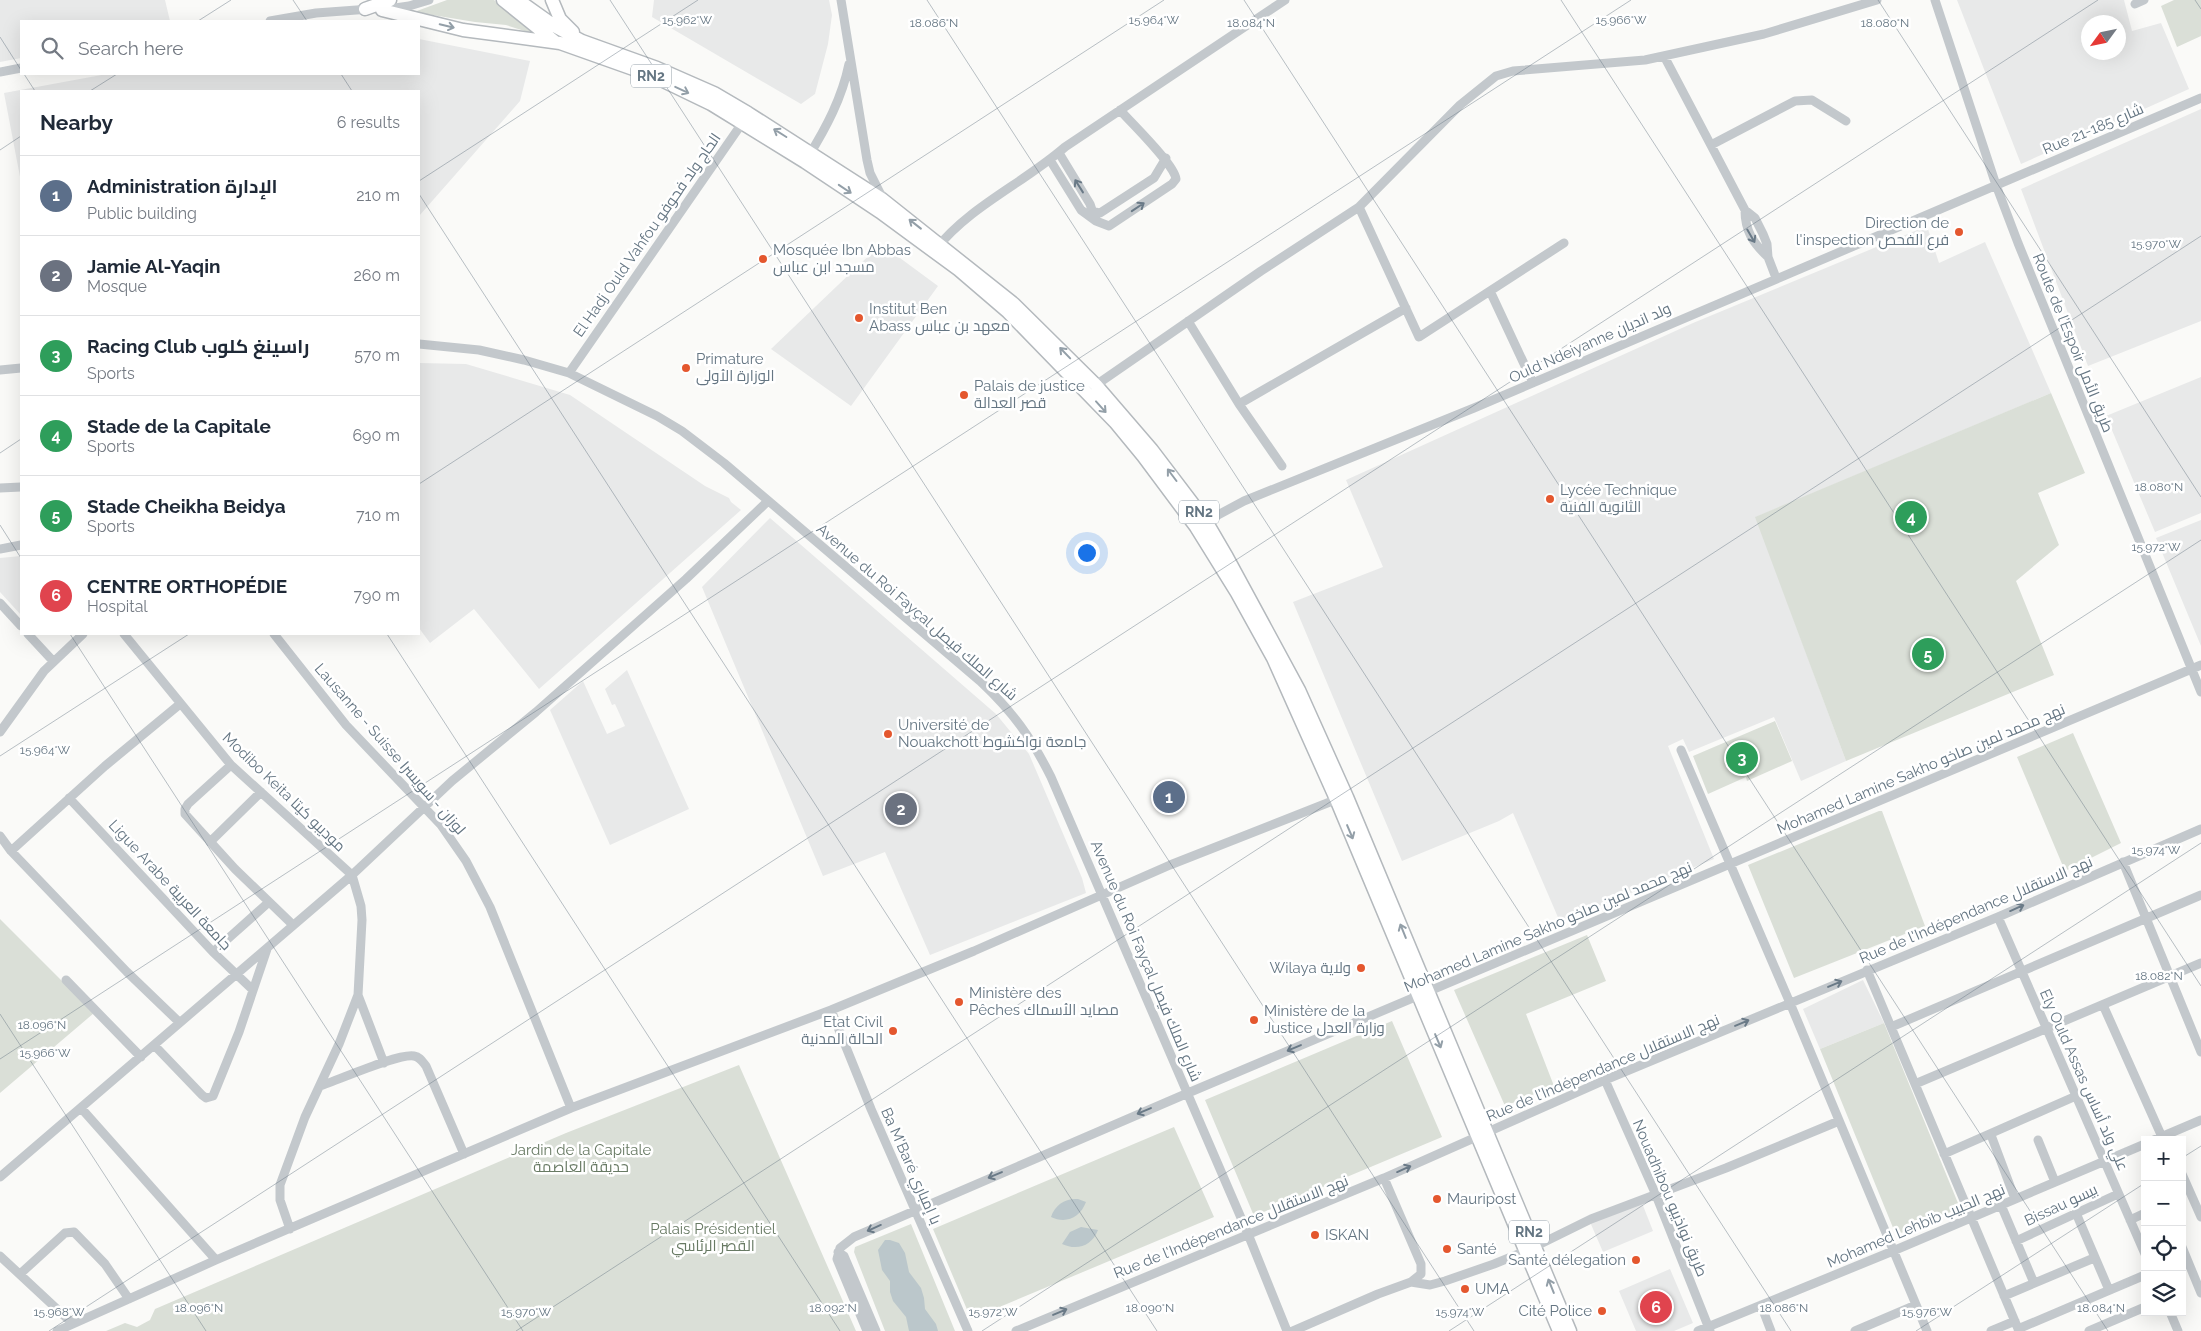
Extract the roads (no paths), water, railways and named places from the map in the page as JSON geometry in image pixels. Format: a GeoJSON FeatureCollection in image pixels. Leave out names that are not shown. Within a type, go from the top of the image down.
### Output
{"type":"FeatureCollection","features":[{"type":"Feature","properties":{"kind":"highway","name":"RN2"},"geometry":{"type":"LineString","coordinates":[[503,0],[554,42],[653,76],[711,104],[746,118]]}},
{"type":"Feature","properties":{"kind":"highway","name":"RN2"},"geometry":{"type":"LineString","coordinates":[[518,0],[556,28],[582,41],[657,68],[714,93],[746,118],[808,157],[882,199],[937,247],[1014,304],[1096,385],[1152,450],[1201,524],[1258,628],[1342,798],[1531,1249],[1570,1331]]}},
{"type":"Feature","properties":{"kind":"highway"},"geometry":{"type":"LineString","coordinates":[[552,0],[560,19],[582,41]]}},
{"type":"Feature","properties":{"kind":"highway"},"geometry":{"type":"LineString","coordinates":[[365,9],[386,5],[463,30],[554,42]]}},
{"type":"Feature","properties":{"kind":"highway","name":"RN2"},"geometry":{"type":"LineString","coordinates":[[808,157],[880,212],[937,247],[959,270],[1008,312],[1087,391],[1201,524]]}},
{"type":"Feature","properties":{"kind":"highway","name":"RN2"},"geometry":{"type":"LineString","coordinates":[[1531,1249],[1559,1331]]}},
{"type":"Feature","properties":{"kind":"street"},"geometry":{"type":"LineString","coordinates":[[386,5],[409,6],[429,0]]}},
{"type":"Feature","properties":{"kind":"street"},"geometry":{"type":"LineString","coordinates":[[842,0],[867,160],[870,173],[882,199],[880,212]]}},
{"type":"Feature","properties":{"kind":"street"},"geometry":{"type":"LineString","coordinates":[[937,247],[956,225],[1120,110],[1285,0]]}},
{"type":"Feature","properties":{"kind":"street"},"geometry":{"type":"LineString","coordinates":[[1096,385],[1359,207],[1460,105],[1496,76],[1513,71],[1645,60],[1764,34],[1877,0]]}},
{"type":"Feature","properties":{"kind":"street","name":"Route de l’Espoir طريق الأمل"},"geometry":{"type":"LineString","coordinates":[[1934,0],[1996,185],[2053,333],[2201,692]]}},
{"type":"Feature","properties":{"kind":"street"},"geometry":{"type":"LineString","coordinates":[[276,20],[316,13],[365,9]]}},
{"type":"Feature","properties":{"kind":"street"},"geometry":{"type":"LineString","coordinates":[[1664,56],[1745,210],[1755,218],[1767,244],[1768,257],[1776,278]]}},
{"type":"Feature","properties":{"kind":"street"},"geometry":{"type":"LineString","coordinates":[[808,157],[840,96],[850,59]]}},
{"type":"Feature","properties":{"kind":"street"},"geometry":{"type":"LineString","coordinates":[[0,72],[20,68]]}},
{"type":"Feature","properties":{"kind":"street","name":"Rue 21-185 شارع"},"geometry":{"type":"LineString","coordinates":[[1996,185],[2201,98]]}},
{"type":"Feature","properties":{"kind":"street"},"geometry":{"type":"LineString","coordinates":[[1711,145],[1795,100],[1812,100],[1846,121]]}},
{"type":"Feature","properties":{"kind":"street"},"geometry":{"type":"LineString","coordinates":[[1050,160],[1081,210],[1096,221],[1109,226],[1172,184],[1176,179],[1175,173],[1166,158],[1151,146],[1120,110]]}},
{"type":"Feature","properties":{"kind":"street","name":"El Hadj Ould Vahfou الحاج ولد فحوفو"},"geometry":{"type":"LineString","coordinates":[[568,373],[746,118]]}},
{"type":"Feature","properties":{"kind":"street"},"geometry":{"type":"LineString","coordinates":[[1059,153],[1096,221]]}},
{"type":"Feature","properties":{"kind":"street"},"geometry":{"type":"LineString","coordinates":[[1092,211],[1100,213],[1154,178],[1166,158]]}},
{"type":"Feature","properties":{"kind":"street","name":"Ould Ndeiyanne ولد انديان"},"geometry":{"type":"LineString","coordinates":[[1201,524],[1244,501],[1533,383],[1996,185]]}},
{"type":"Feature","properties":{"kind":"street"},"geometry":{"type":"LineString","coordinates":[[1359,207],[1419,337],[1564,243]]}},
{"type":"Feature","properties":{"kind":"street"},"geometry":{"type":"LineString","coordinates":[[1745,210],[1746,229],[1757,246],[1768,257]]}},
{"type":"Feature","properties":{"kind":"street"},"geometry":{"type":"LineString","coordinates":[[1490,291],[1533,383]]}},
{"type":"Feature","properties":{"kind":"street"},"geometry":{"type":"LineString","coordinates":[[1239,404],[1406,308]]}},
{"type":"Feature","properties":{"kind":"street"},"geometry":{"type":"LineString","coordinates":[[1188,321],[1239,404],[1282,466]]}},
{"type":"Feature","properties":{"kind":"street","name":"Avenue du Roi Fayçal شارع الملك فيصل"},"geometry":{"type":"LineString","coordinates":[[420,344],[487,352],[524,360],[568,373],[647,410],[682,432],[768,501],[980,681],[1010,711],[1039,753],[1103,896],[1248,1234],[1287,1331]]}},
{"type":"Feature","properties":{"kind":"street"},"geometry":{"type":"LineString","coordinates":[[0,370],[20,368]]}},
{"type":"Feature","properties":{"kind":"street"},"geometry":{"type":"LineString","coordinates":[[0,488],[20,487]]}},
{"type":"Feature","properties":{"kind":"street"},"geometry":{"type":"LineString","coordinates":[[0,1177],[237,974],[292,924],[352,875],[468,768],[536,712],[686,579],[768,501]]}},
{"type":"Feature","properties":{"kind":"street"},"geometry":{"type":"LineString","coordinates":[[0,549],[20,545]]}},
{"type":"Feature","properties":{"kind":"street"},"geometry":{"type":"LineString","coordinates":[[0,603],[20,625]]}},
{"type":"Feature","properties":{"kind":"street"},"geometry":{"type":"LineString","coordinates":[[29,635],[53,661]]}},
{"type":"Feature","properties":{"kind":"street"},"geometry":{"type":"LineString","coordinates":[[1,726],[53,661],[82,635]]}},
{"type":"Feature","properties":{"kind":"street","name":"Modibo Keita موديبو كيتا"},"geometry":{"type":"LineString","coordinates":[[125,635],[231,765],[352,875]]}},
{"type":"Feature","properties":{"kind":"street","name":"Lausanne - Suisse لوزان - سويسرا"},"geometry":{"type":"LineString","coordinates":[[275,635],[346,725],[425,807],[456,844],[490,907],[571,1108]]}},
{"type":"Feature","properties":{"kind":"street","name":"Mohamed Lamine Sakho نهج محمد لمين صاخو"},"geometry":{"type":"LineString","coordinates":[[838,1252],[843,1244],[849,1240],[915,1209],[2201,665]]}},
{"type":"Feature","properties":{"kind":"street"},"geometry":{"type":"LineString","coordinates":[[11,851],[69,798],[180,704]]}},
{"type":"Feature","properties":{"kind":"street"},"geometry":{"type":"LineString","coordinates":[[1681,750],[1927,1331]]}},
{"type":"Feature","properties":{"kind":"street"},"geometry":{"type":"LineString","coordinates":[[231,765],[185,809],[187,818],[292,924]]}},
{"type":"Feature","properties":{"kind":"street"},"geometry":{"type":"LineString","coordinates":[[210,842],[261,792]]}},
{"type":"Feature","properties":{"kind":"street","name":"Ligue Arabe جامعة العربية"},"geometry":{"type":"LineString","coordinates":[[69,798],[213,952],[253,990]]}},
{"type":"Feature","properties":{"kind":"street"},"geometry":{"type":"LineString","coordinates":[[57,1331],[216,1260],[571,1108],[831,1010],[1103,896],[1170,865],[1342,798]]}},
{"type":"Feature","properties":{"kind":"street","name":"Rue de l'Indépendance نهج الاستقلال"},"geometry":{"type":"LineString","coordinates":[[1016,1331],[1384,1178],[1605,1080],[1998,917],[2201,828]]}},
{"type":"Feature","properties":{"kind":"street"},"geometry":{"type":"LineString","coordinates":[[0,836],[11,851],[179,1022]]}},
{"type":"Feature","properties":{"kind":"street"},"geometry":{"type":"LineString","coordinates":[[2123,862],[2201,1052]]}},
{"type":"Feature","properties":{"kind":"street"},"geometry":{"type":"LineString","coordinates":[[290,1229],[280,1200],[280,1185],[305,1117],[358,995],[362,957],[362,913],[352,875]]}},
{"type":"Feature","properties":{"kind":"street"},"geometry":{"type":"LineString","coordinates":[[1891,1027],[2201,894]]}},
{"type":"Feature","properties":{"kind":"street"},"geometry":{"type":"LineString","coordinates":[[213,952],[269,902]]}},
{"type":"Feature","properties":{"kind":"street","name":"Ely Ould Assas علي ولد أساس"},"geometry":{"type":"LineString","coordinates":[[1998,917],[2141,1245]]}},
{"type":"Feature","properties":{"kind":"street"},"geometry":{"type":"LineString","coordinates":[[154,1045],[202,1095],[206,1098],[212,1096],[239,1032],[267,948]]}},
{"type":"Feature","properties":{"kind":"street"},"geometry":{"type":"LineString","coordinates":[[1915,1084],[2201,963]]}},
{"type":"Feature","properties":{"kind":"street"},"geometry":{"type":"LineString","coordinates":[[1867,970],[2017,1327]]}},
{"type":"Feature","properties":{"kind":"street"},"geometry":{"type":"LineString","coordinates":[[66,980],[141,1057]]}},
{"type":"Feature","properties":{"kind":"street"},"geometry":{"type":"LineString","coordinates":[[358,995],[384,1063]]}},
{"type":"Feature","properties":{"kind":"street"},"geometry":{"type":"LineString","coordinates":[[2103,1005],[2161,1136]]}},
{"type":"Feature","properties":{"kind":"street","name":"Ba M'Baré با إمباري"},"geometry":{"type":"LineString","coordinates":[[831,1010],[871,1109],[968,1331]]}},
{"type":"Feature","properties":{"kind":"street"},"geometry":{"type":"LineString","coordinates":[[320,1086],[384,1063],[410,1056],[422,1059],[464,1154]]}},
{"type":"Feature","properties":{"kind":"street","name":"Nouadhibou طريق نواذيبو"},"geometry":{"type":"LineString","coordinates":[[1605,1080],[1656,1195],[1709,1329]]}},
{"type":"Feature","properties":{"kind":"street"},"geometry":{"type":"LineString","coordinates":[[1944,1154],[2076,1096]]}},
{"type":"Feature","properties":{"kind":"street"},"geometry":{"type":"LineString","coordinates":[[81,1108],[216,1260]]}},
{"type":"Feature","properties":{"kind":"street"},"geometry":{"type":"LineString","coordinates":[[1411,1282],[1430,1284],[1445,1281],[1531,1249],[1591,1219],[1656,1195],[1839,1121]]}},
{"type":"Feature","properties":{"kind":"street"},"geometry":{"type":"LineString","coordinates":[[2167,1136],[2200,1122]]}},
{"type":"Feature","properties":{"kind":"street"},"geometry":{"type":"LineString","coordinates":[[1990,1135],[2015,1199]]}},
{"type":"Feature","properties":{"kind":"street"},"geometry":{"type":"LineString","coordinates":[[2038,1140],[2055,1182]]}},
{"type":"Feature","properties":{"kind":"street","name":"Mohamed Lehbib نهج الحبيب"},"geometry":{"type":"LineString","coordinates":[[1698,1331],[1709,1329],[1761,1305],[1894,1251],[2141,1146]]}},
{"type":"Feature","properties":{"kind":"street"},"geometry":{"type":"LineString","coordinates":[[1293,1331],[1378,1294],[1411,1282],[1421,1274],[1422,1264],[1384,1178]]}},
{"type":"Feature","properties":{"kind":"street","name":"Bissau بيسو"},"geometry":{"type":"LineString","coordinates":[[2016,1241],[2118,1194]]}},
{"type":"Feature","properties":{"kind":"street"},"geometry":{"type":"LineString","coordinates":[[2186,1194],[2201,1217]]}},
{"type":"Feature","properties":{"kind":"street"},"geometry":{"type":"LineString","coordinates":[[2001,1205],[2034,1283]]}},
{"type":"Feature","properties":{"kind":"street"},"geometry":{"type":"LineString","coordinates":[[2076,1214],[2109,1290]]}},
{"type":"Feature","properties":{"kind":"street"},"geometry":{"type":"LineString","coordinates":[[2130,1220],[2141,1215]]}},
{"type":"Feature","properties":{"kind":"street"},"geometry":{"type":"LineString","coordinates":[[20,1274],[65,1233],[74,1232],[104,1264],[130,1299]]}},
{"type":"Feature","properties":{"kind":"street"},"geometry":{"type":"LineString","coordinates":[[838,1252],[838,1263],[867,1331]]}},
{"type":"Feature","properties":{"kind":"street"},"geometry":{"type":"LineString","coordinates":[[838,1252],[844,1256],[876,1331]]}},
{"type":"Feature","properties":{"kind":"street"},"geometry":{"type":"LineString","coordinates":[[0,1256],[73,1324]]}},
{"type":"Feature","properties":{"kind":"street"},"geometry":{"type":"LineString","coordinates":[[2186,1256],[2201,1292]]}},
{"type":"Feature","properties":{"kind":"street"},"geometry":{"type":"LineString","coordinates":[[2004,1296],[2094,1258]]}},
{"type":"Feature","properties":{"kind":"street"},"geometry":{"type":"LineString","coordinates":[[1991,1331],[2017,1327],[2141,1277]]}},
{"type":"Feature","properties":{"kind":"street"},"geometry":{"type":"LineString","coordinates":[[1761,1305],[1771,1331]]}},
{"type":"Feature","properties":{"kind":"street"},"geometry":{"type":"LineString","coordinates":[[1854,1331],[1878,1326],[1916,1305]]}},
{"type":"Feature","properties":{"kind":"street"},"geometry":{"type":"LineString","coordinates":[[2091,1330],[2141,1309]]}},
{"type":"Feature","properties":{"kind":"street"},"geometry":{"type":"LineString","coordinates":[[2172,1316],[2178,1331]]}},
{"type":"Feature","properties":{"kind":"place","name":"Direction de l'inspection فرع الفحص"},"geometry":{"type":"Point","coordinates":[1959,232]}},
{"type":"Feature","properties":{"kind":"place","name":"Mosquée Ibn Abbas مسجد ابن عباس"},"geometry":{"type":"Point","coordinates":[763,259]}},
{"type":"Feature","properties":{"kind":"place","name":"Institut Ben Abass معهد بن عباس"},"geometry":{"type":"Point","coordinates":[859,318]}},
{"type":"Feature","properties":{"kind":"place","name":"Primature الوزارة الأولى"},"geometry":{"type":"Point","coordinates":[686,368]}},
{"type":"Feature","properties":{"kind":"place","name":"Palais de justice قصر العدالة"},"geometry":{"type":"Point","coordinates":[964,395]}},
{"type":"Feature","properties":{"kind":"place","name":"Lycée Technique الثانوية الفنية"},"geometry":{"type":"Point","coordinates":[1550,499]}},
{"type":"Feature","properties":{"kind":"place","name":"Stade de la Capitale"},"geometry":{"type":"Point","coordinates":[1911,517]}},
{"type":"Feature","properties":{"kind":"place","name":"Stade Cheikha Beidya"},"geometry":{"type":"Point","coordinates":[1928,654]}},
{"type":"Feature","properties":{"kind":"place","name":"Université de Nouakchott جامعة نواكشوط"},"geometry":{"type":"Point","coordinates":[888,734]}},
{"type":"Feature","properties":{"kind":"place","name":"Racing Club راسينغ كلوب"},"geometry":{"type":"Point","coordinates":[1742,758]}},
{"type":"Feature","properties":{"kind":"place","name":"Administration الإدارة"},"geometry":{"type":"Point","coordinates":[1169,797]}},
{"type":"Feature","properties":{"kind":"place","name":"Jamie Al-Yaqin"},"geometry":{"type":"Point","coordinates":[901,809]}},
{"type":"Feature","properties":{"kind":"place","name":"Wilaya ولاية"},"geometry":{"type":"Point","coordinates":[1361,968]}},
{"type":"Feature","properties":{"kind":"place","name":"Ministère des Pêches مصايد الأسماك"},"geometry":{"type":"Point","coordinates":[959,1002]}},
{"type":"Feature","properties":{"kind":"place","name":"Ministère de la Justice وزارة العدل"},"geometry":{"type":"Point","coordinates":[1254,1020]}},
{"type":"Feature","properties":{"kind":"place","name":"Etat Civil الحالة المدنية"},"geometry":{"type":"Point","coordinates":[893,1031]}},
{"type":"Feature","properties":{"kind":"place","name":"Mauripost"},"geometry":{"type":"Point","coordinates":[1437,1199]}},
{"type":"Feature","properties":{"kind":"place","name":"ISKAN"},"geometry":{"type":"Point","coordinates":[1315,1235]}},
{"type":"Feature","properties":{"kind":"place","name":"Santé"},"geometry":{"type":"Point","coordinates":[1447,1249]}},
{"type":"Feature","properties":{"kind":"place","name":"Santé délegation"},"geometry":{"type":"Point","coordinates":[1636,1260]}},
{"type":"Feature","properties":{"kind":"place","name":"UMA"},"geometry":{"type":"Point","coordinates":[1465,1289]}},
{"type":"Feature","properties":{"kind":"place","name":"CENTRE ORTHOPÉDIE"},"geometry":{"type":"Point","coordinates":[1656,1307]}},
{"type":"Feature","properties":{"kind":"place","name":"Cité Police"},"geometry":{"type":"Point","coordinates":[1602,1311]}},
{"type":"Feature","properties":{"kind":"park label","name":"Jardin de la Capitale حديقة العاصمة"},"geometry":{"type":"Point","coordinates":[581,1158]}},
{"type":"Feature","properties":{"kind":"park label","name":"Palais Présidentiel القصر الرئاسي"},"geometry":{"type":"Point","coordinates":[713,1238]}}]}
